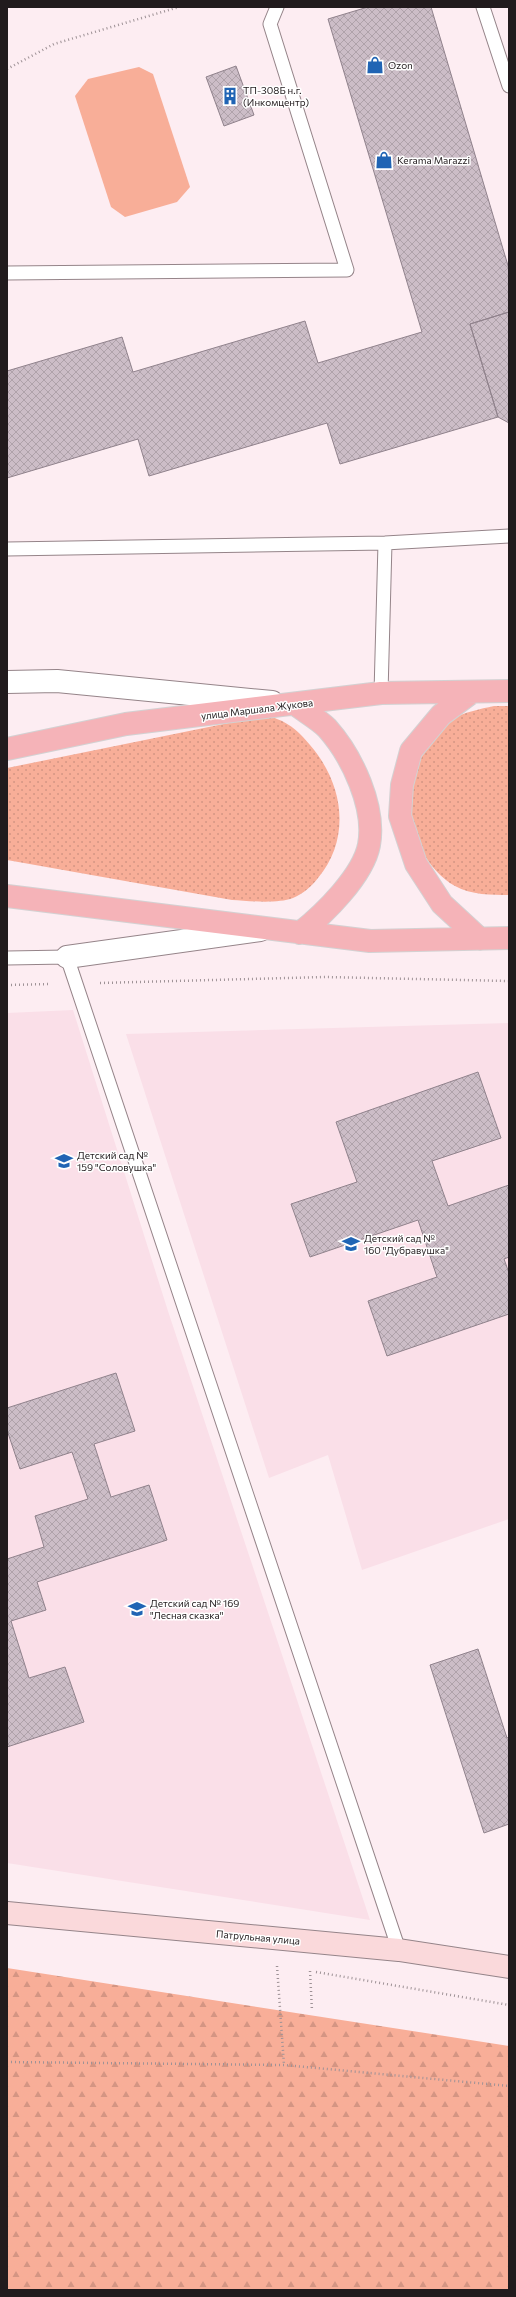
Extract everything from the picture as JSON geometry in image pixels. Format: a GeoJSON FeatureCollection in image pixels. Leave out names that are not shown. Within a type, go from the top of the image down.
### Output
{"type":"FeatureCollection","features":[{"type":"Feature","properties":{"kind":"main road","name":"улица Маршала Жукова"},"geometry":{"type":"LineString","coordinates":[[7,749],[126,724],[382,693],[509,691]]}},
{"type":"Feature","properties":{"kind":"main road"},"geometry":{"type":"LineString","coordinates":[[472,692],[441,715],[411,750],[402,785],[400,816],[416,864],[442,904],[480,939]]}},
{"type":"Feature","properties":{"kind":"main road"},"geometry":{"type":"LineString","coordinates":[[295,704],[326,728],[354,767],[371,815],[369,846],[355,876],[326,912],[300,933]]}},
{"type":"Feature","properties":{"kind":"main road"},"geometry":{"type":"LineString","coordinates":[[7,896],[370,941],[509,938]]}},
{"type":"Feature","properties":{"kind":"street"},"geometry":{"type":"LineString","coordinates":[[7,682],[57,681],[295,704]]}},
{"type":"Feature","properties":{"kind":"street"},"geometry":{"type":"LineString","coordinates":[[67,957],[271,929]]}},
{"type":"Feature","properties":{"kind":"street","name":"Патрульная улица"},"geometry":{"type":"LineString","coordinates":[[7,1913],[399,1950],[509,1967]]}},
{"type":"Feature","properties":{"kind":"lane"},"geometry":{"type":"LineString","coordinates":[[7,273],[347,270],[270,24],[277,7]]}},
{"type":"Feature","properties":{"kind":"lane"},"geometry":{"type":"LineString","coordinates":[[483,7],[509,86]]}},
{"type":"Feature","properties":{"kind":"lane"},"geometry":{"type":"LineString","coordinates":[[7,549],[385,543],[509,536]]}},
{"type":"Feature","properties":{"kind":"lane"},"geometry":{"type":"LineString","coordinates":[[382,693],[385,543]]}},
{"type":"Feature","properties":{"kind":"lane"},"geometry":{"type":"LineString","coordinates":[[7,958],[67,957],[399,1950]]}},
{"type":"Feature","properties":{"kind":"path"},"geometry":{"type":"LineString","coordinates":[[7,69],[54,44],[179,7]]}},
{"type":"Feature","properties":{"kind":"path"},"geometry":{"type":"LineString","coordinates":[[7,985],[325,977],[509,981]]}},
{"type":"Feature","properties":{"kind":"path"},"geometry":{"type":"LineString","coordinates":[[277,1966],[284,2065]]}},
{"type":"Feature","properties":{"kind":"path"},"geometry":{"type":"LineString","coordinates":[[310,1971],[312,2011]]}},
{"type":"Feature","properties":{"kind":"path"},"geometry":{"type":"LineString","coordinates":[[7,2062],[284,2065],[509,2086]]}},
{"type":"Feature","properties":{"kind":"shaded area","name":"Детский сад № 169 \"Лесная сказка\""},"geometry":{"type":"Polygon","coordinates":[[[73,1010],[167,1308],[370,1920],[7,1863],[7,1013],[73,1010]]]}},
{"type":"Feature","properties":{"kind":"shaded area","name":"Детский сад № 160 \"Дубравушка\""},"geometry":{"type":"Polygon","coordinates":[[[509,1023],[509,1519],[362,1570],[328,1455],[269,1478],[126,1034],[509,1023]]]}},
{"type":"Feature","properties":{"kind":"green space"},"geometry":{"type":"Polygon","coordinates":[[[139,67],[153,74],[190,187],[177,202],[125,217],[111,207],[75,96],[88,79],[139,67]]]}},
{"type":"Feature","properties":{"kind":"green space"},"geometry":{"type":"Polygon","coordinates":[[[494,706],[509,706],[509,895],[475,893],[461,889],[445,879],[428,860],[415,836],[411,823],[408,798],[413,774],[417,766],[425,751],[445,726],[451,720],[461,715],[494,706]]]}},
{"type":"Feature","properties":{"kind":"green space"},"geometry":{"type":"Polygon","coordinates":[[[253,718],[275,718],[287,724],[299,733],[321,760],[330,776],[336,793],[339,810],[339,828],[336,845],[329,862],[318,878],[310,887],[300,894],[293,898],[279,901],[263,902],[232,900],[7,860],[7,768],[253,718]]]}},
{"type":"Feature","properties":{"kind":"green space"},"geometry":{"type":"Polygon","coordinates":[[[7,1968],[509,2046],[509,2290],[7,2290],[7,1968]]]}},
{"type":"Feature","properties":{"kind":"building"},"geometry":{"type":"Polygon","coordinates":[[[368,7],[431,7],[509,269],[509,312],[470,324],[498,417],[340,464],[327,423],[149,476],[138,439],[7,478],[7,371],[122,337],[133,372],[305,321],[318,363],[422,332],[328,19],[368,7]]]}},
{"type":"Feature","properties":{"kind":"building","name":"ТП-308Б н.г. (Инкомцентр)"},"geometry":{"type":"Polygon","coordinates":[[[236,66],[254,115],[224,126],[206,77],[236,66]]]}},
{"type":"Feature","properties":{"kind":"building"},"geometry":{"type":"Polygon","coordinates":[[[509,312],[509,423],[498,417],[470,324],[509,312]]]}},
{"type":"Feature","properties":{"kind":"building"},"geometry":{"type":"Polygon","coordinates":[[[478,1072],[501,1138],[432,1161],[448,1206],[509,1185],[509,1257],[504,1259],[509,1273],[509,1314],[387,1356],[368,1301],[437,1277],[418,1220],[310,1257],[291,1204],[357,1182],[336,1122],[478,1072]]]}},
{"type":"Feature","properties":{"kind":"building"},"geometry":{"type":"Polygon","coordinates":[[[116,1373],[135,1431],[94,1444],[111,1497],[149,1485],[167,1540],[37,1582],[46,1610],[11,1621],[29,1678],[65,1667],[84,1722],[7,1747],[7,1559],[44,1547],[35,1516],[88,1499],[72,1452],[20,1469],[7,1430],[7,1408],[116,1373]]]}},
{"type":"Feature","properties":{"kind":"building"},"geometry":{"type":"Polygon","coordinates":[[[478,1649],[507,1738],[509,1737],[509,1824],[484,1833],[430,1665],[478,1649]]]}},
{"type":"Feature","properties":{"kind":"place","name":"Ozon"},"geometry":{"type":"Point","coordinates":[375,65]}},
{"type":"Feature","properties":{"kind":"place","name":"ТП-308Б н.г. (Инкомцентр)"},"geometry":{"type":"Point","coordinates":[230,96]}},
{"type":"Feature","properties":{"kind":"place","name":"Kerama Marazzi"},"geometry":{"type":"Point","coordinates":[384,160]}},
{"type":"Feature","properties":{"kind":"place","name":"Детский сад № 159 \"Соловушка\""},"geometry":{"type":"Point","coordinates":[64,1161]}},
{"type":"Feature","properties":{"kind":"place","name":"Детский сад № 160 \"Дубравушка\""},"geometry":{"type":"Point","coordinates":[351,1244]}},
{"type":"Feature","properties":{"kind":"place","name":"Детский сад № 169 \"Лесная сказка\""},"geometry":{"type":"Point","coordinates":[137,1609]}}]}
